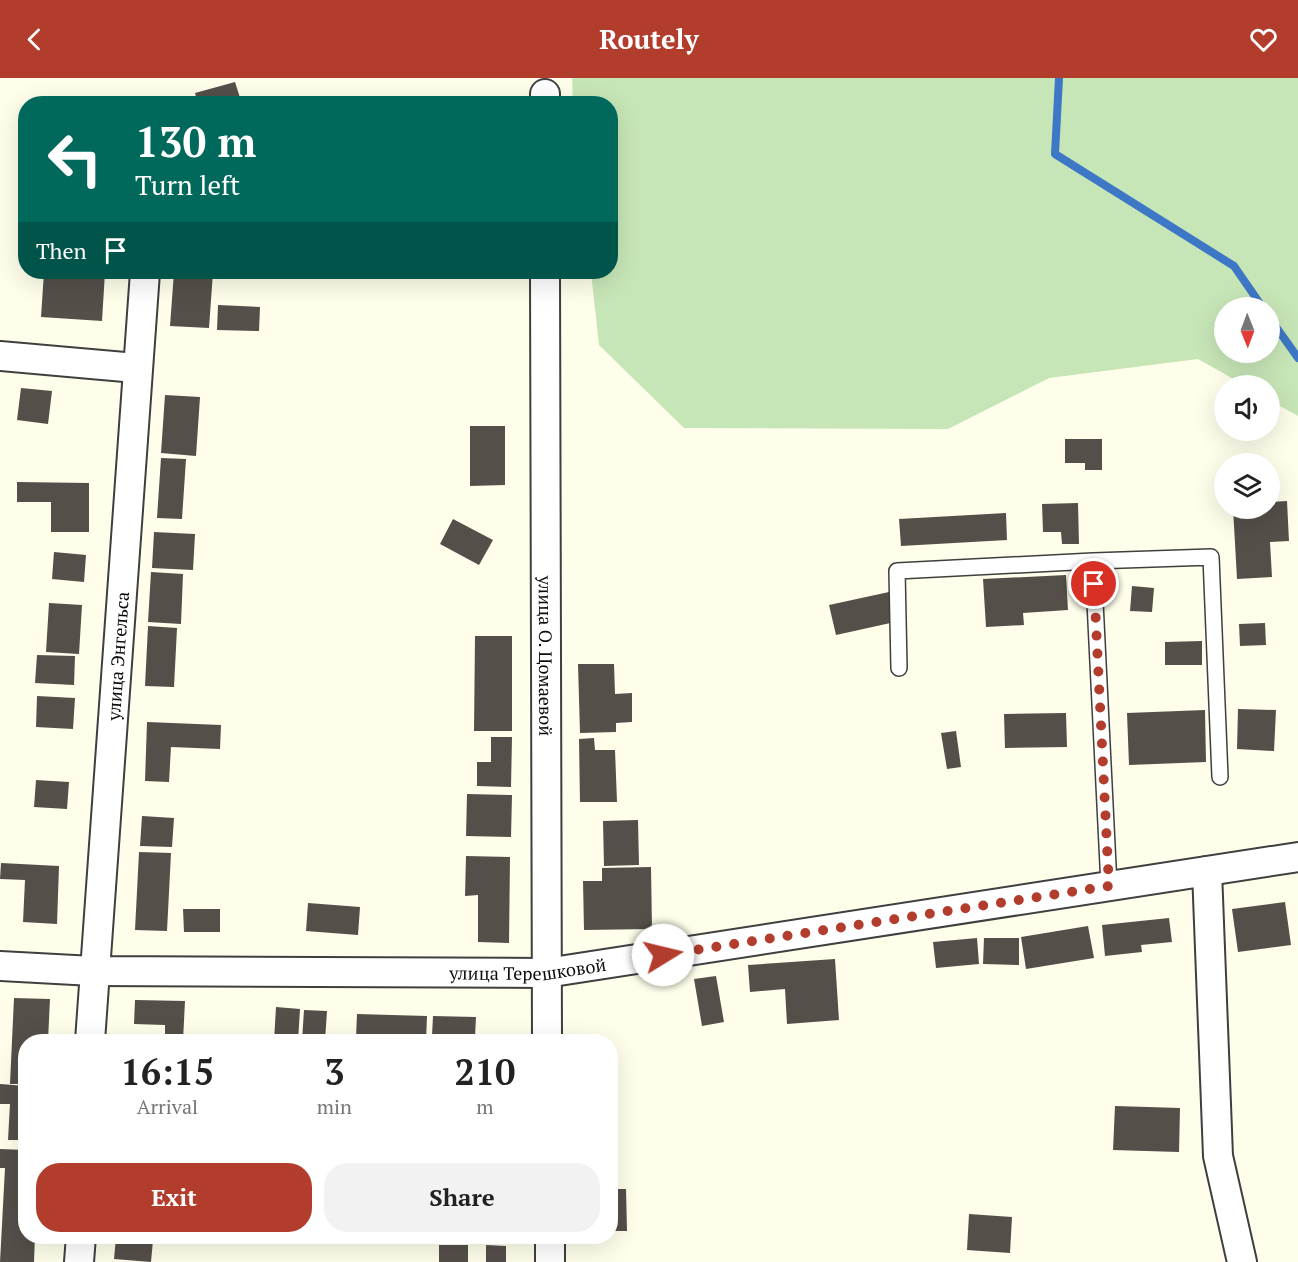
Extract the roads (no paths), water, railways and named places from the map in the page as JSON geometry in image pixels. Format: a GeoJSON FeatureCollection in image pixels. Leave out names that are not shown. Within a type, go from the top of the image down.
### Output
{"type":"FeatureCollection","features":[{"type":"Feature","properties":{"kind":"street","name":"улица Энгельса"},"geometry":{"type":"LineString","coordinates":[[90,1034],[136,368],[144,279]]}},
{"type":"Feature","properties":{"kind":"street","name":"улица О. Цомаевой"},"geometry":{"type":"LineString","coordinates":[[545,279],[547,1034]]}},
{"type":"Feature","properties":{"kind":"street"},"geometry":{"type":"LineString","coordinates":[[0,356],[136,368]]}},
{"type":"Feature","properties":{"kind":"street","name":"улица Терешковой"},"geometry":{"type":"LineString","coordinates":[[0,966],[93,971],[546,973],[1298,857]]}},
{"type":"Feature","properties":{"kind":"street"},"geometry":{"type":"LineString","coordinates":[[1207,871],[1218,1156],[1242,1262]]}},
{"type":"Feature","properties":{"kind":"street"},"geometry":{"type":"LineString","coordinates":[[79,1262],[80,1244]]}},
{"type":"Feature","properties":{"kind":"street"},"geometry":{"type":"LineString","coordinates":[[550,1244],[550,1262]]}},
{"type":"Feature","properties":{"kind":"lane"},"geometry":{"type":"LineString","coordinates":[[899,668],[897,571],[1211,557],[1220,777]]}},
{"type":"Feature","properties":{"kind":"lane"},"geometry":{"type":"LineString","coordinates":[[1093,561],[1109,886]]}},
{"type":"Feature","properties":{"kind":"waterway"},"geometry":{"type":"LineString","coordinates":[[1059,78],[1055,154],[1234,266],[1255,297]]}},
{"type":"Feature","properties":{"kind":"waterway"},"geometry":{"type":"LineString","coordinates":[[1280,333],[1298,358]]}}]}
